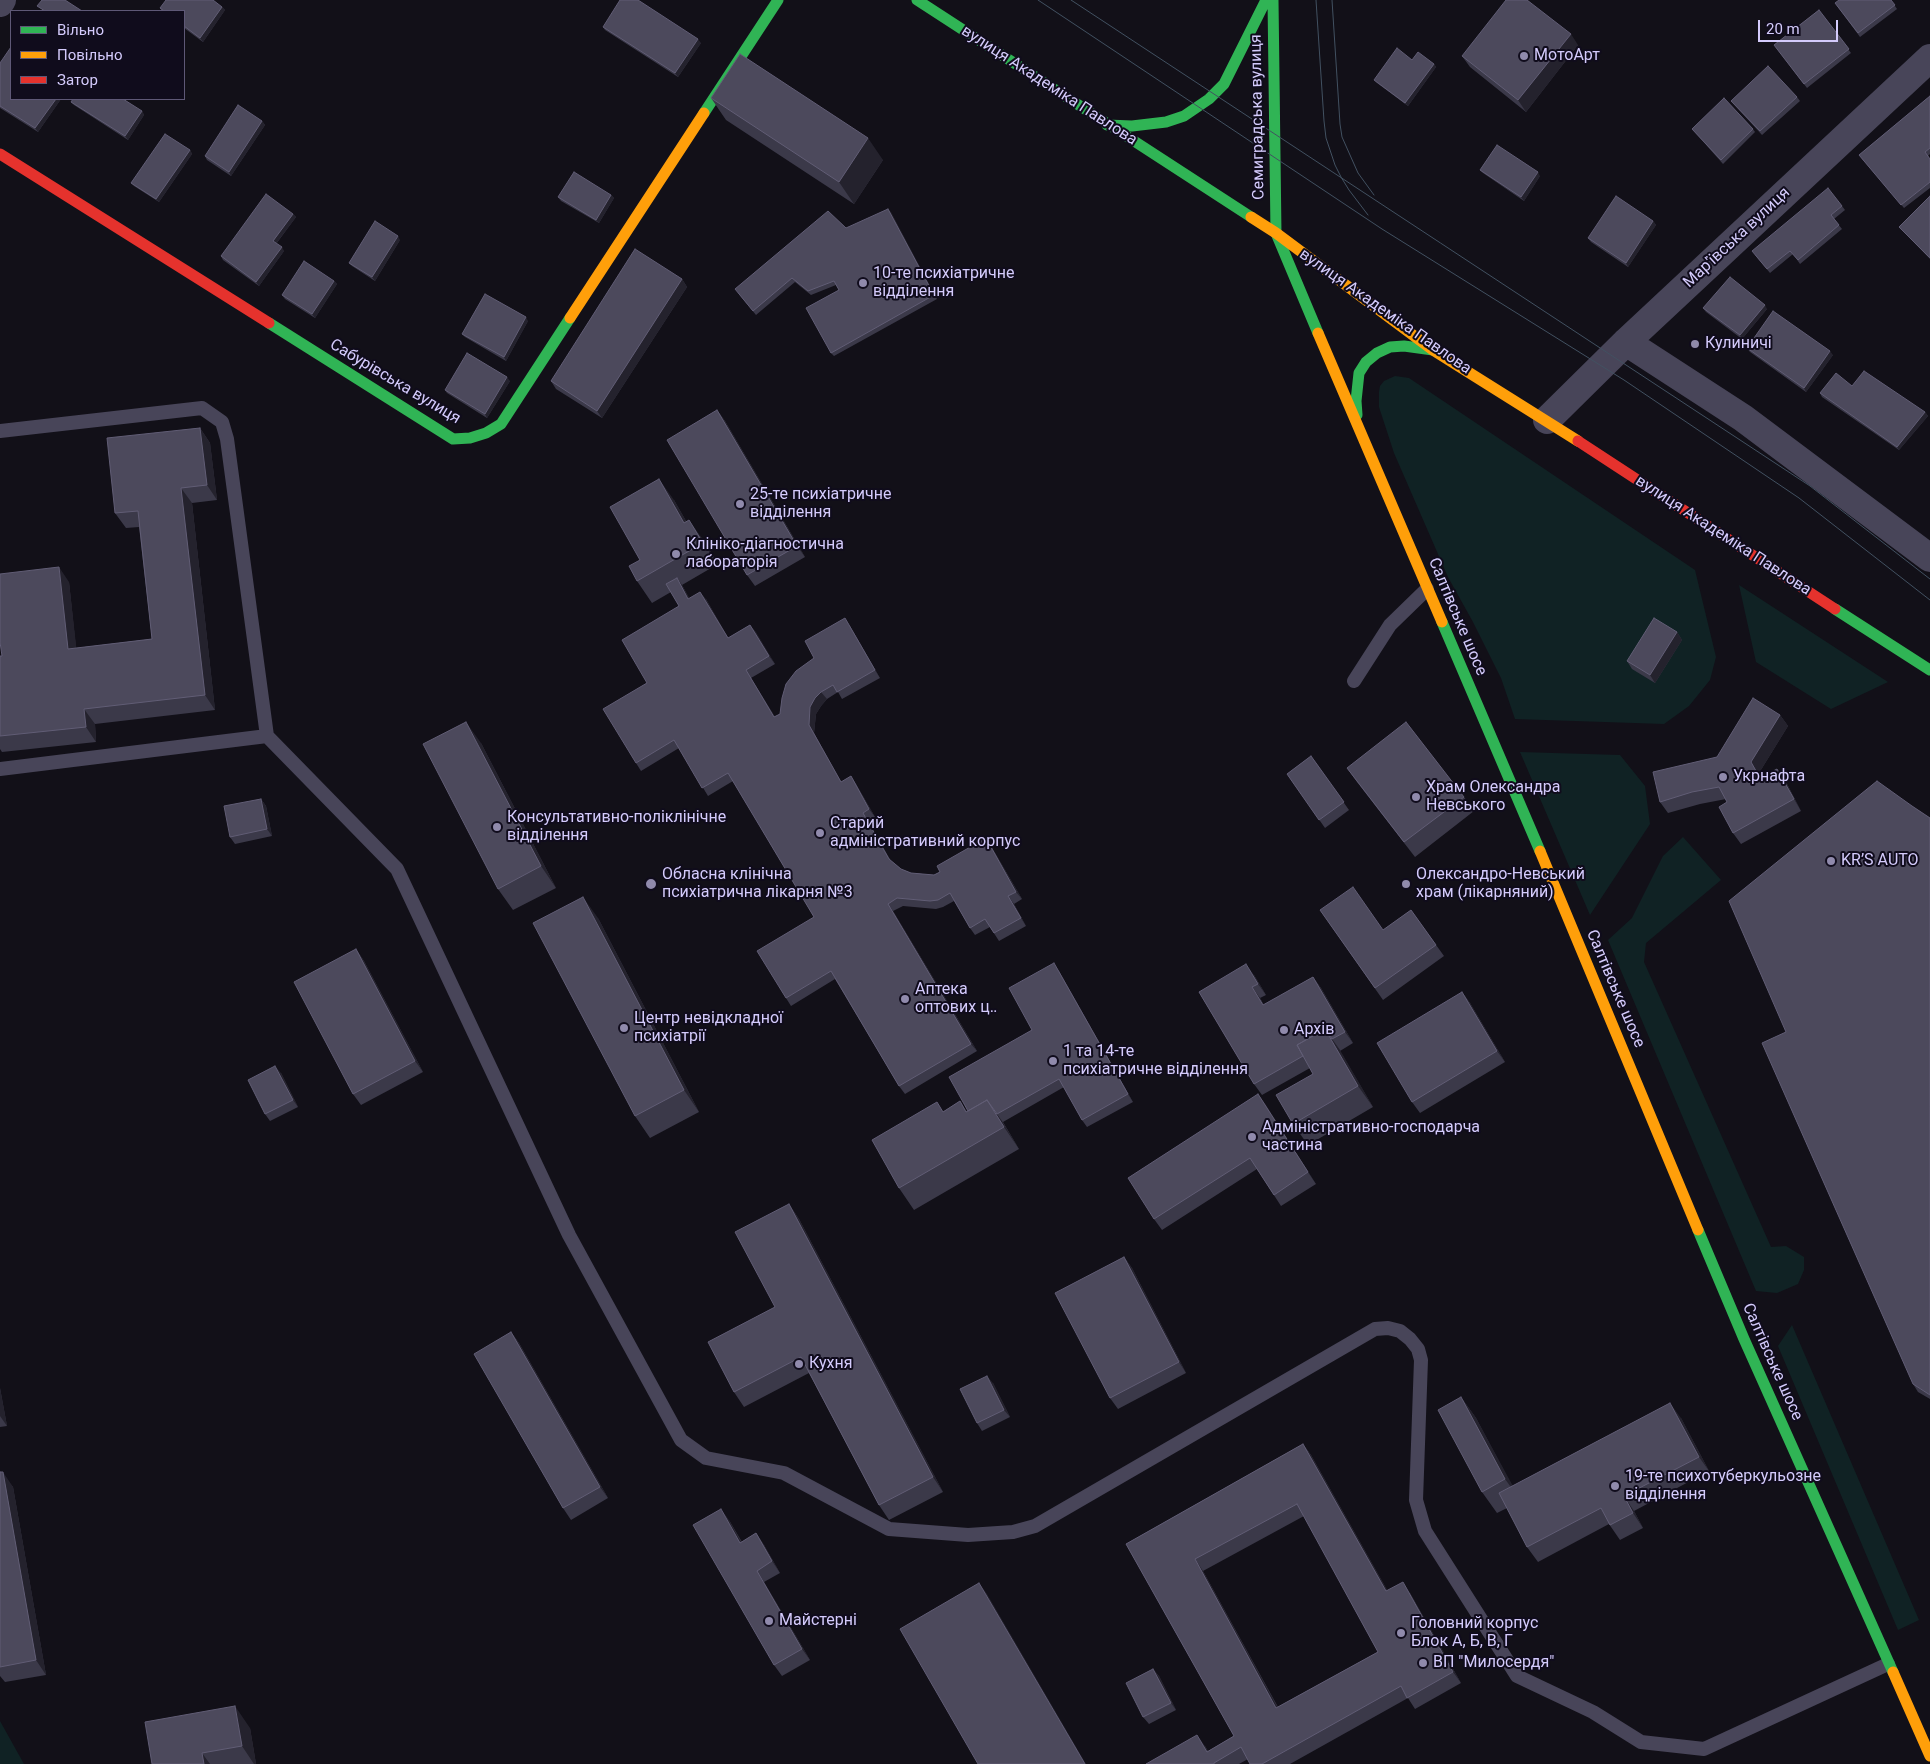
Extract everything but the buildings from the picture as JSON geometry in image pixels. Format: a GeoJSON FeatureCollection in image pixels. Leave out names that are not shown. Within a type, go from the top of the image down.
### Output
{"type":"FeatureCollection","features":[{"type":"Feature","properties":{"kind":"main road","name":"Сабурівська вулиця"},"geometry":{"type":"LineString","coordinates":[[0,154],[454,439],[470,438],[486,434],[501,424],[778,0]]}},
{"type":"Feature","properties":{"kind":"main road","name":"вулиця Академіка Павлова"},"geometry":{"type":"LineString","coordinates":[[918,0],[1276,233],[1433,350],[1547,420],[1708,527],[1930,670]]}},
{"type":"Feature","properties":{"kind":"main road"},"geometry":{"type":"LineString","coordinates":[[1106,124],[1132,126],[1166,122],[1184,116],[1199,107],[1224,84],[1266,0]]}},
{"type":"Feature","properties":{"kind":"main road","name":"Семиградська вулиця"},"geometry":{"type":"LineString","coordinates":[[1273,0],[1276,233]]}},
{"type":"Feature","properties":{"kind":"main road","name":"Салтівське шосе"},"geometry":{"type":"LineString","coordinates":[[1276,233],[1580,947],[1744,1339],[1930,1756]]}},
{"type":"Feature","properties":{"kind":"main road"},"geometry":{"type":"LineString","coordinates":[[1358,424],[1357,386],[1359,373],[1366,362],[1377,353],[1390,348],[1404,346],[1433,350]]}},
{"type":"Feature","properties":{"kind":"street"},"geometry":{"type":"LineString","coordinates":[[0,4],[2,0]]}},
{"type":"Feature","properties":{"kind":"street","name":"Мар'ївська вулиця"},"geometry":{"type":"LineString","coordinates":[[1547,420],[1626,342],[1930,58]]}},
{"type":"Feature","properties":{"kind":"street"},"geometry":{"type":"LineString","coordinates":[[1626,342],[1742,418],[1930,558]]}},
{"type":"Feature","properties":{"kind":"lane"},"geometry":{"type":"LineString","coordinates":[[0,431],[202,408],[222,422],[227,439],[268,736],[397,869],[569,1235],[681,1440],[706,1458],[784,1473],[889,1529],[968,1535],[1013,1532],[1035,1526],[1376,1329],[1388,1328],[1400,1332],[1410,1339],[1418,1349],[1421,1360],[1416,1500],[1425,1531],[1518,1676],[1593,1712],[1641,1742],[1704,1749],[1888,1664]]}},
{"type":"Feature","properties":{"kind":"lane"},"geometry":{"type":"LineString","coordinates":[[1354,681],[1390,625],[1427,589]]}},
{"type":"Feature","properties":{"kind":"lane"},"geometry":{"type":"LineString","coordinates":[[0,769],[268,736]]}},
{"type":"Feature","properties":{"kind":"shaded area"},"geometry":{"type":"Polygon","coordinates":[[[1395,376],[1409,378],[1695,570],[1716,657],[1710,680],[1689,706],[1664,724],[1515,719],[1501,678],[1448,577],[1394,453],[1379,407],[1379,392],[1380,386],[1384,381],[1395,376]]]}},
{"type":"Feature","properties":{"kind":"shaded area"},"geometry":{"type":"Polygon","coordinates":[[[1739,585],[1888,682],[1831,709],[1756,662],[1739,585]]]}},
{"type":"Feature","properties":{"kind":"shaded area"},"geometry":{"type":"Polygon","coordinates":[[[1520,752],[1620,755],[1645,786],[1650,824],[1590,915],[1520,752]]]}},
{"type":"Feature","properties":{"kind":"shaded area"},"geometry":{"type":"Polygon","coordinates":[[[1683,837],[1721,880],[1646,943],[1644,962],[1771,1247],[1786,1246],[1804,1257],[1804,1270],[1798,1284],[1777,1293],[1756,1291],[1608,940],[1632,918],[1663,856],[1683,837]]]}},
{"type":"Feature","properties":{"kind":"shaded area"},"geometry":{"type":"Polygon","coordinates":[[[1792,1325],[1919,1620],[1898,1630],[1778,1346],[1792,1325]]]}},
{"type":"Feature","properties":{"kind":"shaded area"},"geometry":{"type":"Polygon","coordinates":[[[0,1721],[24,1764],[0,1764],[0,1721]]]}},
{"type":"Feature","properties":{"kind":"tram line"},"geometry":{"type":"LineString","coordinates":[[1038,0],[1382,229],[1624,380],[1799,498],[1930,600]]}},
{"type":"Feature","properties":{"kind":"tram line"},"geometry":{"type":"LineString","coordinates":[[1071,0],[1810,486],[1930,579]]}},
{"type":"Feature","properties":{"kind":"tram line"},"geometry":{"type":"LineString","coordinates":[[1316,0],[1326,138],[1341,177],[1368,215]]}},
{"type":"Feature","properties":{"kind":"tram line"},"geometry":{"type":"LineString","coordinates":[[1332,0],[1342,137],[1358,173],[1374,195]]}},
{"type":"Feature","properties":{"kind":"traffic: fast"},"geometry":{"type":"LineString","coordinates":[[704,113],[778,0]]}},
{"type":"Feature","properties":{"kind":"traffic: fast"},"geometry":{"type":"LineString","coordinates":[[917,0],[1251,217]]}},
{"type":"Feature","properties":{"kind":"traffic: fast"},"geometry":{"type":"LineString","coordinates":[[1107,125],[1132,126],[1166,122],[1184,116],[1209,99],[1224,84],[1266,0]]}},
{"type":"Feature","properties":{"kind":"traffic: fast"},"geometry":{"type":"LineString","coordinates":[[1273,0],[1276,233],[1318,333]]}},
{"type":"Feature","properties":{"kind":"traffic: fast"},"geometry":{"type":"LineString","coordinates":[[269,323],[453,439],[470,438],[486,433],[501,424],[570,318]]}},
{"type":"Feature","properties":{"kind":"traffic: fast"},"geometry":{"type":"LineString","coordinates":[[1357,415],[1356,401],[1359,373],[1366,362],[1377,353],[1390,347],[1404,346],[1433,350]]}},
{"type":"Feature","properties":{"kind":"traffic: fast"},"geometry":{"type":"LineString","coordinates":[[1835,609],[1930,670]]}},
{"type":"Feature","properties":{"kind":"traffic: fast"},"geometry":{"type":"LineString","coordinates":[[1442,622],[1540,851]]}},
{"type":"Feature","properties":{"kind":"traffic: fast"},"geometry":{"type":"LineString","coordinates":[[1698,1230],[1744,1339],[1893,1672]]}},
{"type":"Feature","properties":{"kind":"traffic: slow"},"geometry":{"type":"LineString","coordinates":[[570,318],[704,113]]}},
{"type":"Feature","properties":{"kind":"traffic: slow"},"geometry":{"type":"LineString","coordinates":[[1251,217],[1276,233],[1433,350],[1578,441]]}},
{"type":"Feature","properties":{"kind":"traffic: slow"},"geometry":{"type":"LineString","coordinates":[[1318,333],[1442,622]]}},
{"type":"Feature","properties":{"kind":"traffic: slow"},"geometry":{"type":"LineString","coordinates":[[1540,851],[1698,1230]]}},
{"type":"Feature","properties":{"kind":"traffic: slow"},"geometry":{"type":"LineString","coordinates":[[1893,1672],[1930,1756]]}},
{"type":"Feature","properties":{"kind":"traffic: jam"},"geometry":{"type":"LineString","coordinates":[[0,154],[269,323]]}},
{"type":"Feature","properties":{"kind":"traffic: jam"},"geometry":{"type":"LineString","coordinates":[[1578,441],[1835,609]]}},
{"type":"Feature","properties":{"kind":"place","name":"МотоАрт"},"geometry":{"type":"Point","coordinates":[1524,56]}},
{"type":"Feature","properties":{"kind":"place","name":"10-те психіатричне відділення"},"geometry":{"type":"Point","coordinates":[863,283]}},
{"type":"Feature","properties":{"kind":"place","name":"Кулиничі"},"geometry":{"type":"Point","coordinates":[1695,344]}},
{"type":"Feature","properties":{"kind":"place","name":"25-те психіатричне відділення"},"geometry":{"type":"Point","coordinates":[740,504]}},
{"type":"Feature","properties":{"kind":"place","name":"Клініко-діагностична лабораторія"},"geometry":{"type":"Point","coordinates":[676,554]}},
{"type":"Feature","properties":{"kind":"place","name":"Укрнафта"},"geometry":{"type":"Point","coordinates":[1723,777]}},
{"type":"Feature","properties":{"kind":"place","name":"Храм Олександра Невського"},"geometry":{"type":"Point","coordinates":[1416,797]}},
{"type":"Feature","properties":{"kind":"place","name":"Консультативно-поліклінічне відділення"},"geometry":{"type":"Point","coordinates":[497,827]}},
{"type":"Feature","properties":{"kind":"place","name":"Старий адміністративний корпус"},"geometry":{"type":"Point","coordinates":[820,833]}},
{"type":"Feature","properties":{"kind":"place","name":"KR’S AUTO"},"geometry":{"type":"Point","coordinates":[1831,861]}},
{"type":"Feature","properties":{"kind":"place","name":"Обласна клінічна психіатрична лікарня №3"},"geometry":{"type":"Point","coordinates":[651,884]}},
{"type":"Feature","properties":{"kind":"place","name":"Олександро-Невський храм (лікарняний)"},"geometry":{"type":"Point","coordinates":[1406,884]}},
{"type":"Feature","properties":{"kind":"place","name":"Аптека оптових ц‥"},"geometry":{"type":"Point","coordinates":[905,999]}},
{"type":"Feature","properties":{"kind":"place","name":"Центр невідкладної психіатрії"},"geometry":{"type":"Point","coordinates":[624,1028]}},
{"type":"Feature","properties":{"kind":"place","name":"Архів"},"geometry":{"type":"Point","coordinates":[1284,1030]}},
{"type":"Feature","properties":{"kind":"place","name":"1 та 14-те психіатричне відділення"},"geometry":{"type":"Point","coordinates":[1053,1061]}},
{"type":"Feature","properties":{"kind":"place","name":"Адміністративно-господарча частина"},"geometry":{"type":"Point","coordinates":[1252,1137]}},
{"type":"Feature","properties":{"kind":"place","name":"Кухня"},"geometry":{"type":"Point","coordinates":[799,1364]}},
{"type":"Feature","properties":{"kind":"place","name":"19-те психотуберкульозне відділення"},"geometry":{"type":"Point","coordinates":[1615,1486]}},
{"type":"Feature","properties":{"kind":"place","name":"Майстерні"},"geometry":{"type":"Point","coordinates":[769,1621]}},
{"type":"Feature","properties":{"kind":"place","name":"Головний корпус Блок А, Б, В, Г"},"geometry":{"type":"Point","coordinates":[1401,1633]}},
{"type":"Feature","properties":{"kind":"place","name":"ВП \"Милосердя\""},"geometry":{"type":"Point","coordinates":[1423,1663]}}]}
